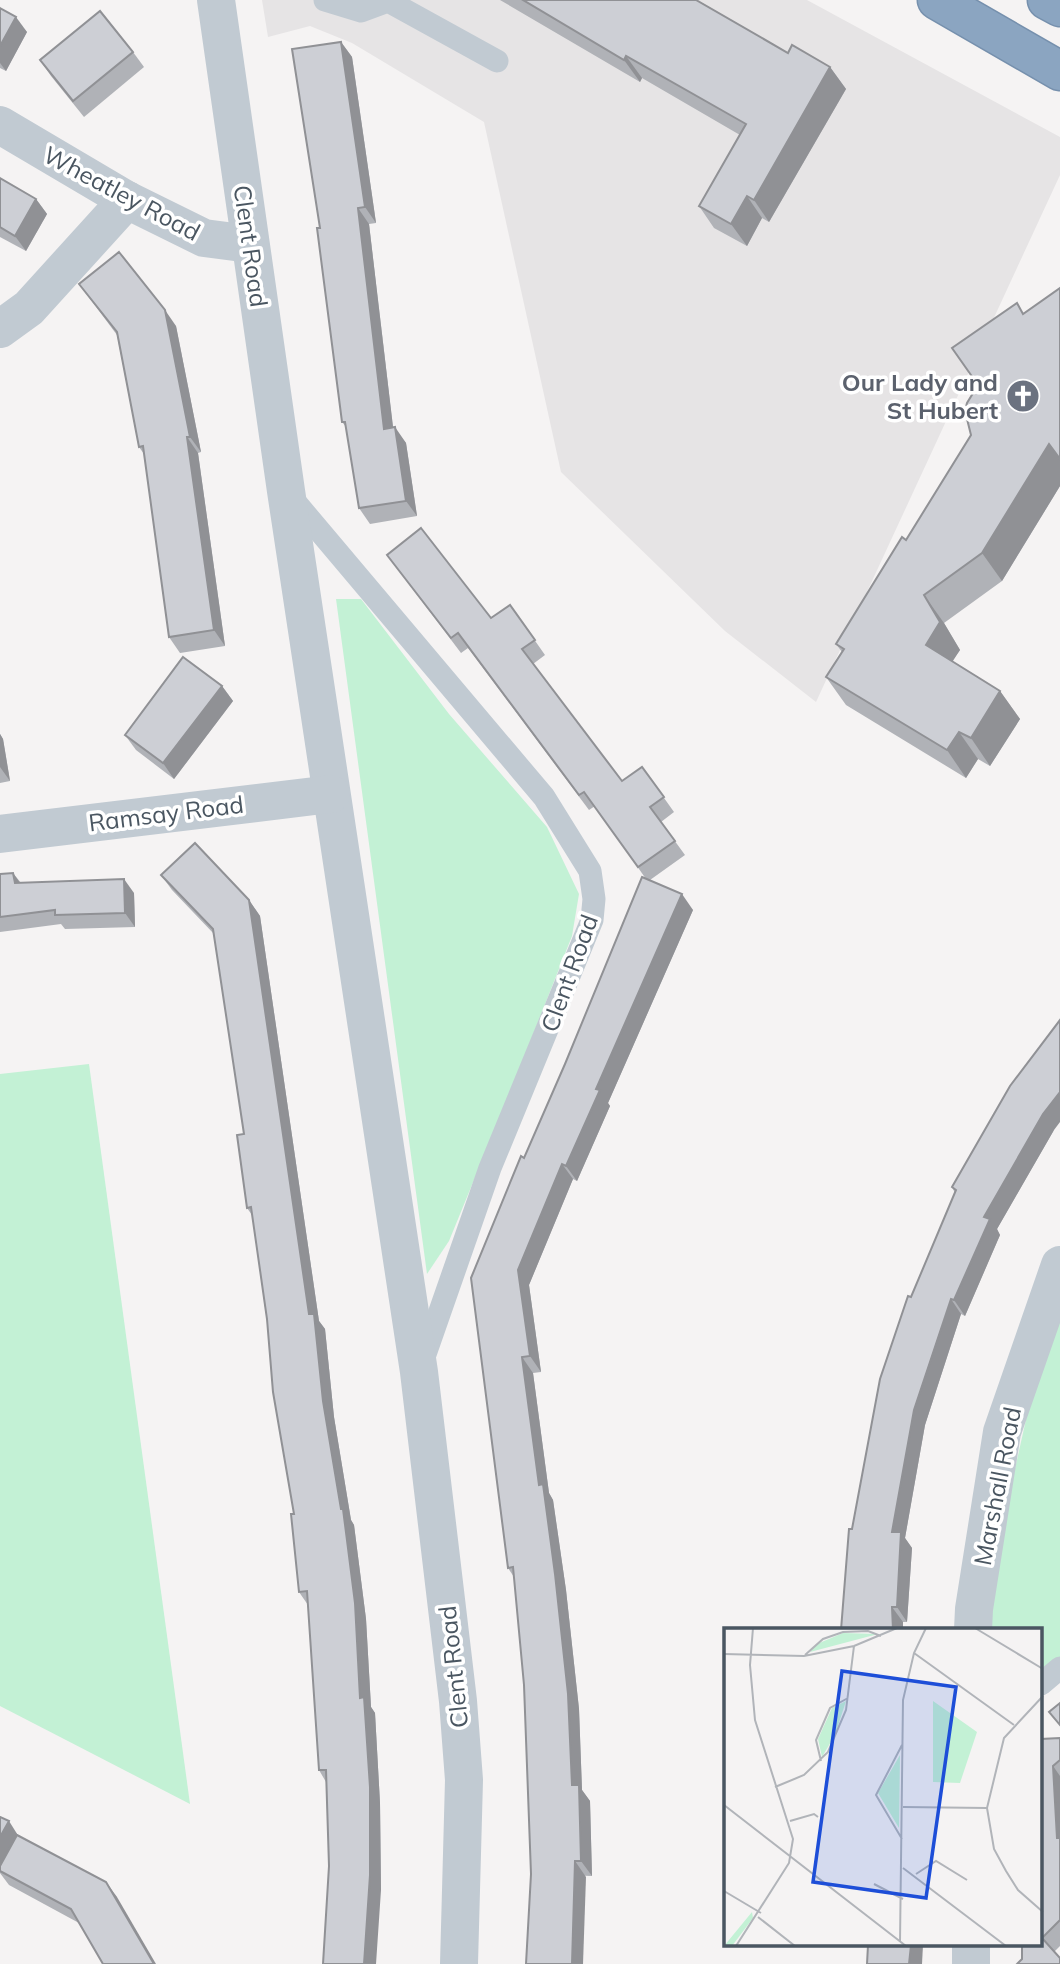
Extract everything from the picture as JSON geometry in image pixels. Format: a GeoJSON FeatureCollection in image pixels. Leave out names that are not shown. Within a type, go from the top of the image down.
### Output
{"type":"FeatureCollection","features":[{"type":"Feature","properties":{"kind":"highway"},"geometry":{"type":"LineString","coordinates":[[937,0],[1060,71]]}},
{"type":"Feature","properties":{"kind":"highway"},"geometry":{"type":"LineString","coordinates":[[1047,0],[1060,8]]}},
{"type":"Feature","properties":{"kind":"street","name":"Clent Road"},"geometry":{"type":"LineString","coordinates":[[216,0],[286,491],[419,1372],[463,1767],[459,1964]]}},
{"type":"Feature","properties":{"kind":"street","name":"Wheatley Road"},"geometry":{"type":"LineString","coordinates":[[0,125],[127,200],[204,238],[250,244]]}},
{"type":"Feature","properties":{"kind":"street"},"geometry":{"type":"LineString","coordinates":[[0,329],[29,308],[127,200]]}},
{"type":"Feature","properties":{"kind":"street","name":"Ramsay Road"},"geometry":{"type":"LineString","coordinates":[[0,834],[331,794]]}},
{"type":"Feature","properties":{"kind":"street","name":"Marshall Road"},"geometry":{"type":"LineString","coordinates":[[973,1628],[1002,1432],[1060,1265]]}},
{"type":"Feature","properties":{"kind":"street"},"geometry":{"type":"LineString","coordinates":[[971,1946],[971,1964]]}},
{"type":"Feature","properties":{"kind":"lane"},"geometry":{"type":"LineString","coordinates":[[325,0],[361,11],[388,1],[497,61]]}},
{"type":"Feature","properties":{"kind":"lane","name":"Clent Road"},"geometry":{"type":"LineString","coordinates":[[286,491],[544,797],[590,871],[594,899],[592,920],[490,1168],[419,1372]]}},
{"type":"Feature","properties":{"kind":"lane"},"geometry":{"type":"LineString","coordinates":[[1042,1683],[1060,1668]]}},
{"type":"Feature","properties":{"kind":"shaded area"},"geometry":{"type":"Polygon","coordinates":[[[262,0],[807,0],[1060,137],[1060,175],[816,702],[725,631],[561,472],[484,122],[352,43],[310,26],[268,37],[262,0]]]}},
{"type":"Feature","properties":{"kind":"green space"},"geometry":{"type":"Polygon","coordinates":[[[336,599],[361,599],[449,714],[547,827],[579,894],[572,936],[521,1065],[449,1241],[427,1274],[336,599]]]}},
{"type":"Feature","properties":{"kind":"green space"},"geometry":{"type":"Polygon","coordinates":[[[89,1064],[190,1804],[0,1706],[0,1074],[89,1064]]]}},
{"type":"Feature","properties":{"kind":"green space"},"geometry":{"type":"Polygon","coordinates":[[[1060,1313],[1060,1659],[1042,1673],[1042,1628],[991,1628],[993,1567],[1038,1366],[1060,1313]]]}},
{"type":"Feature","properties":{"kind":"building"},"geometry":{"type":"Polygon","coordinates":[[[523,0],[696,0],[788,53],[792,45],[830,67],[754,200],[747,196],[731,224],[699,206],[746,124],[626,56],[624,60],[523,0]]]}},
{"type":"Feature","properties":{"kind":"building"},"geometry":{"type":"Polygon","coordinates":[[[0,8],[16,17],[0,46],[0,8]]]}},
{"type":"Feature","properties":{"kind":"building"},"geometry":{"type":"Polygon","coordinates":[[[100,11],[133,52],[73,101],[40,60],[100,11]]]}},
{"type":"Feature","properties":{"kind":"building"},"geometry":{"type":"Polygon","coordinates":[[[341,42],[365,207],[358,208],[384,429],[395,427],[406,501],[359,508],[345,422],[342,422],[317,228],[320,228],[292,49],[341,42]]]}},
{"type":"Feature","properties":{"kind":"building"},"geometry":{"type":"Polygon","coordinates":[[[0,178],[36,199],[15,236],[0,227],[0,178]]]}},
{"type":"Feature","properties":{"kind":"building"},"geometry":{"type":"Polygon","coordinates":[[[119,252],[165,310],[190,437],[187,437],[214,630],[169,637],[143,446],[139,447],[117,332],[79,284],[119,252]]]}},
{"type":"Feature","properties":{"kind":"building"},"geometry":{"type":"Polygon","coordinates":[[[1060,288],[1060,459],[1049,444],[982,553],[924,595],[940,622],[926,645],[1000,691],[971,738],[959,732],[947,750],[826,677],[844,649],[836,644],[902,537],[906,540],[971,435],[965,411],[978,385],[952,348],[1017,303],[1023,314],[1060,288]]]}},
{"type":"Feature","properties":{"kind":"building"},"geometry":{"type":"Polygon","coordinates":[[[421,528],[491,618],[510,605],[535,640],[522,649],[622,781],[642,767],[664,797],[650,807],[675,841],[638,867],[584,792],[579,795],[458,633],[451,638],[387,555],[421,528]]]}},
{"type":"Feature","properties":{"kind":"building"},"geometry":{"type":"Polygon","coordinates":[[[183,657],[222,686],[163,763],[125,735],[183,657]]]}},
{"type":"Feature","properties":{"kind":"building"},"geometry":{"type":"Polygon","coordinates":[[[195,843],[249,900],[309,1314],[314,1314],[323,1401],[343,1509],[355,1603],[360,1698],[364,1697],[370,1787],[370,1875],[364,1964],[323,1964],[329,1866],[326,1770],[319,1770],[307,1591],[299,1592],[291,1514],[294,1514],[273,1392],[267,1319],[251,1207],[247,1208],[237,1135],[244,1134],[213,929],[161,875],[195,843]]]}},
{"type":"Feature","properties":{"kind":"building"},"geometry":{"type":"Polygon","coordinates":[[[13,873],[15,883],[124,879],[125,913],[55,915],[55,910],[0,917],[0,874],[13,873]]]}},
{"type":"Feature","properties":{"kind":"building"},"geometry":{"type":"Polygon","coordinates":[[[642,877],[682,894],[596,1089],[600,1090],[566,1166],[562,1164],[518,1270],[530,1356],[522,1357],[539,1485],[543,1484],[568,1694],[572,1785],[579,1785],[581,1861],[575,1861],[572,1964],[526,1964],[531,1874],[524,1685],[513,1567],[508,1568],[471,1278],[521,1156],[524,1158],[565,1064],[642,877]]]}},
{"type":"Feature","properties":{"kind":"building"},"geometry":{"type":"Polygon","coordinates":[[[1060,1020],[1060,1092],[1043,1114],[984,1217],[990,1219],[954,1300],[951,1299],[914,1410],[892,1532],[901,1532],[897,1607],[892,1607],[893,1628],[841,1628],[849,1529],[852,1529],[880,1379],[908,1296],[911,1297],[956,1190],[952,1187],[1010,1086],[1060,1020]]]}},
{"type":"Feature","properties":{"kind":"building"},"geometry":{"type":"Polygon","coordinates":[[[1060,1703],[1060,1725],[1049,1712],[1060,1703]]]}},
{"type":"Feature","properties":{"kind":"building"},"geometry":{"type":"Polygon","coordinates":[[[1060,1738],[1060,1760],[1053,1766],[1057,1838],[1060,1838],[1060,1920],[1042,1938],[1042,1739],[1060,1738]]]}},
{"type":"Feature","properties":{"kind":"building"},"geometry":{"type":"Polygon","coordinates":[[[0,1817],[9,1821],[0,1837],[0,1817]]]}},
{"type":"Feature","properties":{"kind":"building"},"geometry":{"type":"Polygon","coordinates":[[[17,1835],[106,1882],[154,1964],[103,1964],[71,1909],[0,1871],[0,1866],[17,1835]]]}},
{"type":"Feature","properties":{"kind":"building"},"geometry":{"type":"Polygon","coordinates":[[[1042,1938],[1060,1958],[1060,1964],[1017,1964],[1022,1959],[1022,1946],[1042,1946],[1042,1938]]]}},
{"type":"Feature","properties":{"kind":"building"},"geometry":{"type":"Polygon","coordinates":[[[868,1946],[911,1946],[909,1964],[867,1964],[868,1946]]]}},
{"type":"Feature","properties":{"kind":"place","name":"Our Lady and St Hubert"},"geometry":{"type":"Point","coordinates":[1023,396]}}]}
